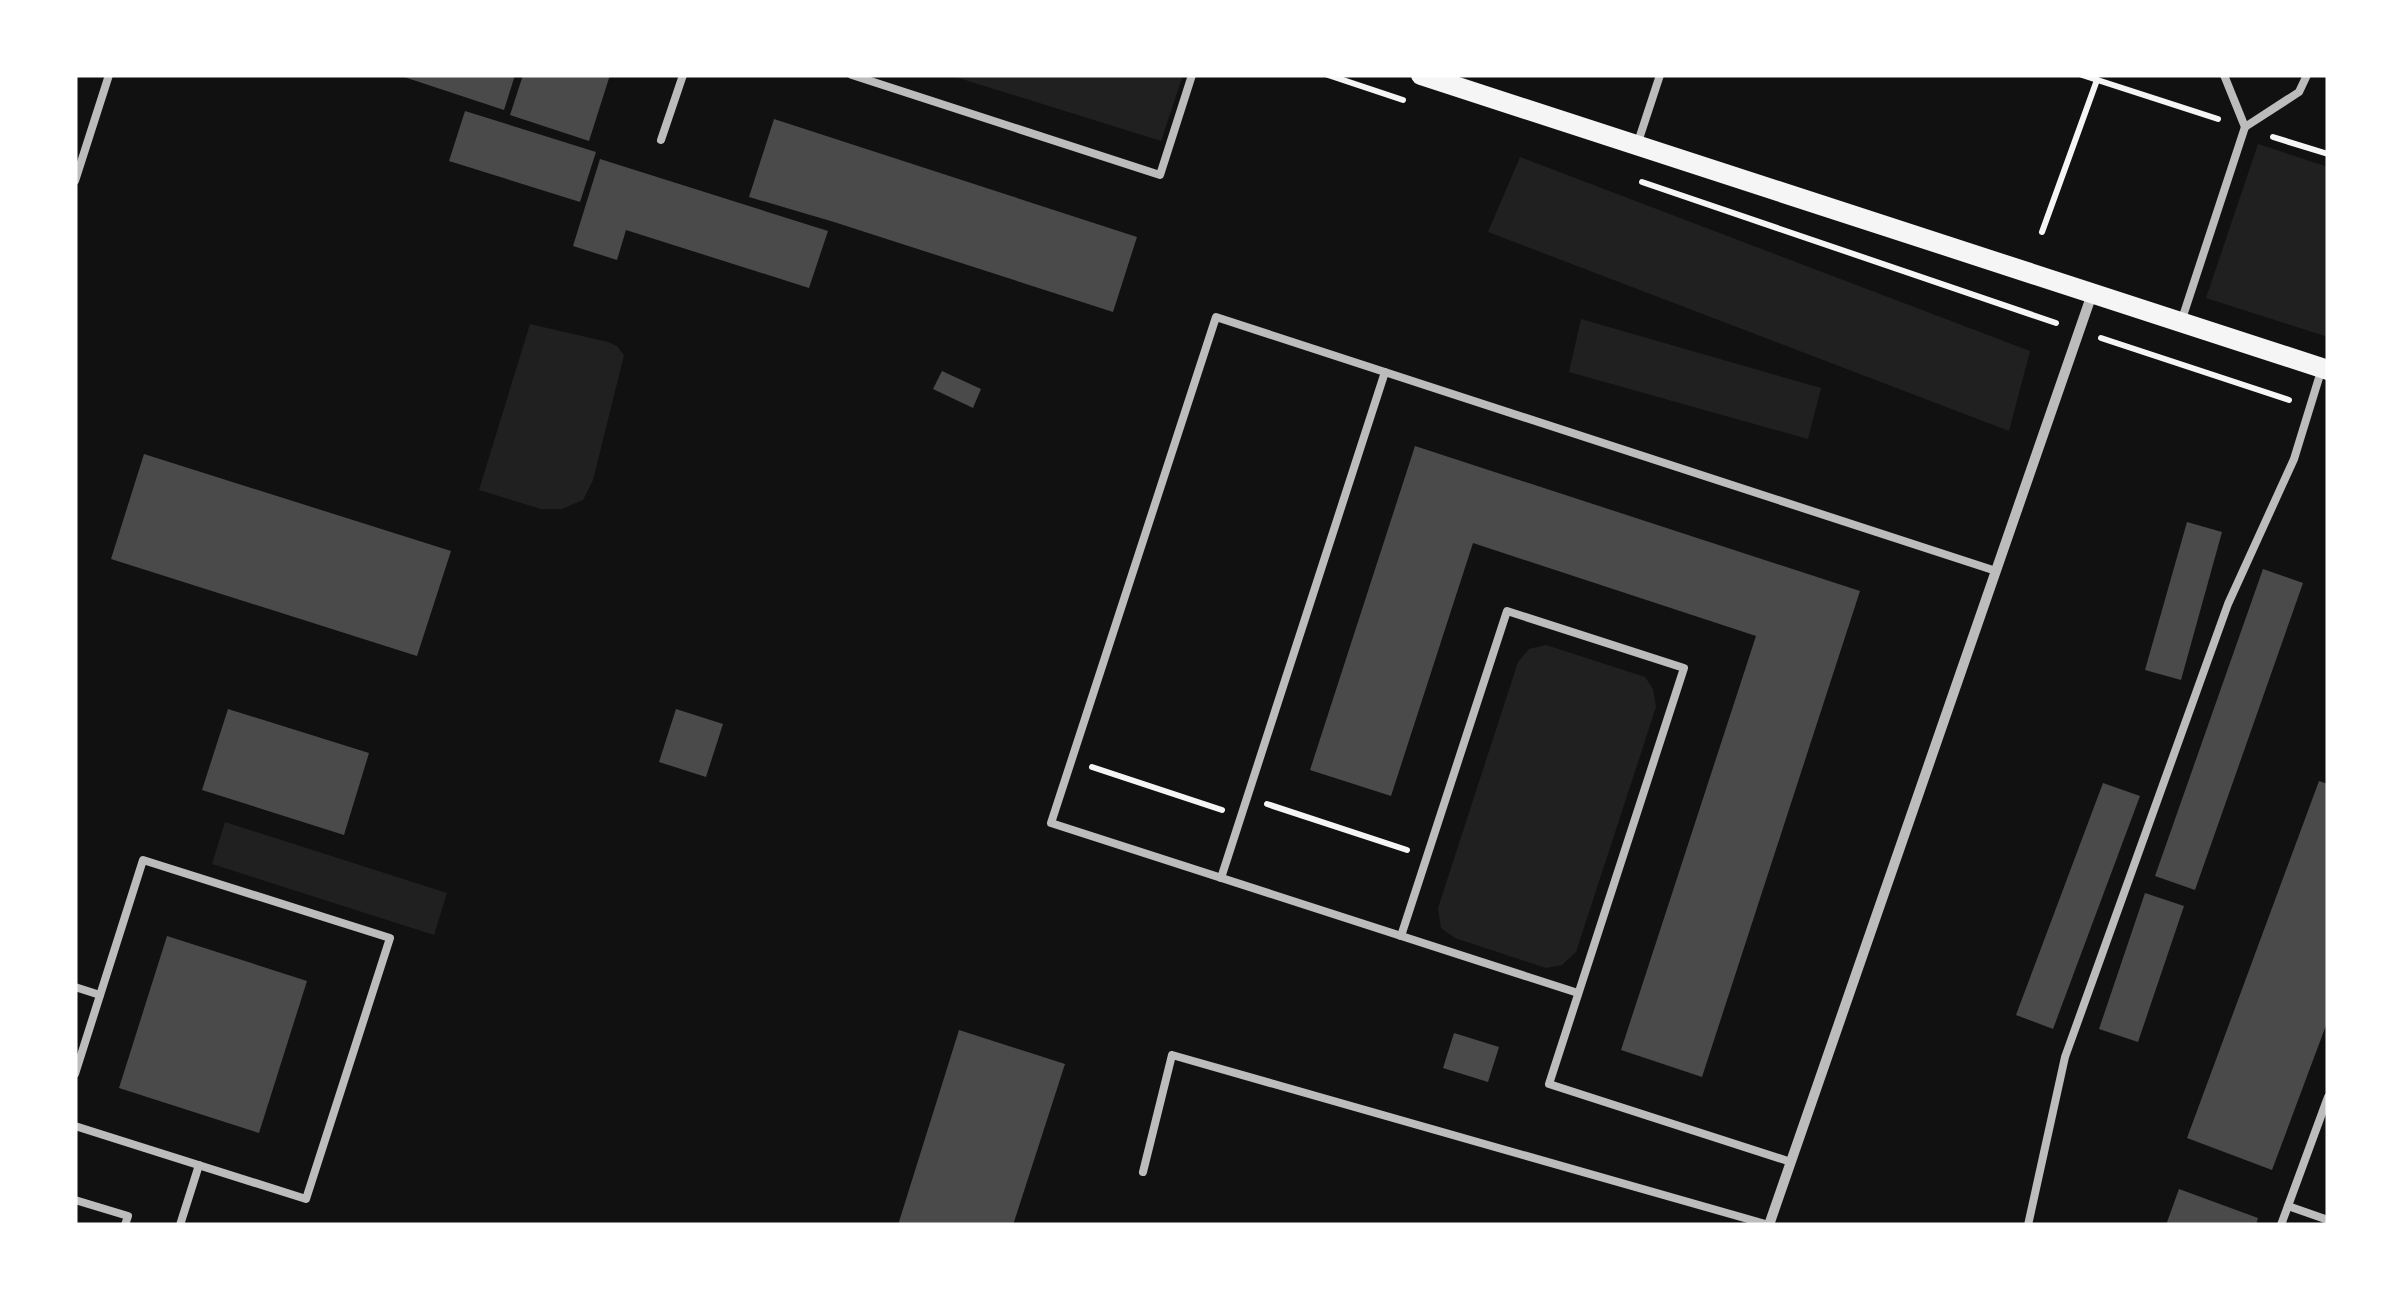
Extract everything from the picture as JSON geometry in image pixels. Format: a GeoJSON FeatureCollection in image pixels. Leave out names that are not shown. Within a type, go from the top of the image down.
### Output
{"type":"FeatureCollection","features":[{"type":"Feature","properties":{"kind":"main road"},"geometry":{"type":"LineString","coordinates":[[1421,75],[2325,369]]}},
{"type":"Feature","properties":{"kind":"street"},"geometry":{"type":"LineString","coordinates":[[1769,1225],[2092,294]]}},
{"type":"Feature","properties":{"kind":"lane"},"geometry":{"type":"LineString","coordinates":[[75,181],[109,75]]}},
{"type":"Feature","properties":{"kind":"lane"},"geometry":{"type":"LineString","coordinates":[[662,140],[683,75]]}},
{"type":"Feature","properties":{"kind":"lane"},"geometry":{"type":"LineString","coordinates":[[852,75],[1160,176],[1192,75]]}},
{"type":"Feature","properties":{"kind":"lane"},"geometry":{"type":"LineString","coordinates":[[1637,146],[1660,75]]}},
{"type":"Feature","properties":{"kind":"lane"},"geometry":{"type":"LineString","coordinates":[[2181,322],[2244,128],[2224,75]]}},
{"type":"Feature","properties":{"kind":"lane"},"geometry":{"type":"LineString","coordinates":[[2244,128],[2300,92],[2307,75]]}},
{"type":"Feature","properties":{"kind":"lane"},"geometry":{"type":"LineString","coordinates":[[1578,994],[1052,822],[1216,317],[1996,570]]}},
{"type":"Feature","properties":{"kind":"lane"},"geometry":{"type":"LineString","coordinates":[[2028,1225],[2066,1057],[2228,604],[2294,459],[2325,369]]}},
{"type":"Feature","properties":{"kind":"lane"},"geometry":{"type":"LineString","coordinates":[[1221,878],[1385,372]]}},
{"type":"Feature","properties":{"kind":"lane"},"geometry":{"type":"LineString","coordinates":[[1401,936],[1507,610],[1684,668],[1549,1084],[1791,1162]]}},
{"type":"Feature","properties":{"kind":"lane"},"geometry":{"type":"LineString","coordinates":[[75,1074],[143,860],[390,938],[306,1199],[75,1126]]}},
{"type":"Feature","properties":{"kind":"lane"},"geometry":{"type":"LineString","coordinates":[[75,987],[100,995]]}},
{"type":"Feature","properties":{"kind":"lane"},"geometry":{"type":"LineString","coordinates":[[1143,1172],[1172,1055],[1769,1225]]}},
{"type":"Feature","properties":{"kind":"lane"},"geometry":{"type":"LineString","coordinates":[[2282,1225],[2328,1096]]}},
{"type":"Feature","properties":{"kind":"lane"},"geometry":{"type":"LineString","coordinates":[[180,1225],[199,1166]]}},
{"type":"Feature","properties":{"kind":"lane"},"geometry":{"type":"LineString","coordinates":[[75,1200],[128,1216],[125,1225]]}},
{"type":"Feature","properties":{"kind":"lane"},"geometry":{"type":"LineString","coordinates":[[2288,1206],[2328,1220]]}},
{"type":"Feature","properties":{"kind":"path"},"geometry":{"type":"LineString","coordinates":[[1328,75],[1403,100]]}},
{"type":"Feature","properties":{"kind":"path"},"geometry":{"type":"LineString","coordinates":[[2082,75],[2328,154]]}},
{"type":"Feature","properties":{"kind":"path"},"geometry":{"type":"LineString","coordinates":[[2042,232],[2096,80]]}},
{"type":"Feature","properties":{"kind":"path"},"geometry":{"type":"LineString","coordinates":[[1625,176],[2310,407]]}},
{"type":"Feature","properties":{"kind":"path"},"geometry":{"type":"LineString","coordinates":[[1072,760],[1241,816]]}},
{"type":"Feature","properties":{"kind":"path"},"geometry":{"type":"LineString","coordinates":[[1247,798],[1427,856]]}},
{"type":"Feature","properties":{"kind":"shaded area"},"geometry":{"type":"Polygon","coordinates":[[[949,75],[1183,75],[1161,141],[949,75]]]}},
{"type":"Feature","properties":{"kind":"shaded area"},"geometry":{"type":"Polygon","coordinates":[[[2258,144],[2328,167],[2328,337],[2206,298],[2258,144]]]}},
{"type":"Feature","properties":{"kind":"shaded area"},"geometry":{"type":"Polygon","coordinates":[[[1520,157],[2030,351],[2009,431],[1488,232],[1520,157]]]}},
{"type":"Feature","properties":{"kind":"shaded area"},"geometry":{"type":"Polygon","coordinates":[[[1581,319],[1821,388],[1808,439],[1569,372],[1581,319]]]}},
{"type":"Feature","properties":{"kind":"shaded area"},"geometry":{"type":"Polygon","coordinates":[[[530,324],[608,342],[624,355],[593,480],[583,500],[562,509],[541,509],[479,490],[530,324]]]}},
{"type":"Feature","properties":{"kind":"shaded area"},"geometry":{"type":"Polygon","coordinates":[[[1546,645],[1645,677],[1653,689],[1656,707],[1576,952],[1562,965],[1546,968],[1455,938],[1441,928],[1438,908],[1518,662],[1529,649],[1546,645]]]}},
{"type":"Feature","properties":{"kind":"shaded area"},"geometry":{"type":"Polygon","coordinates":[[[225,822],[447,893],[434,935],[212,864],[225,822]]]}},
{"type":"Feature","properties":{"kind":"building"},"geometry":{"type":"Polygon","coordinates":[[[398,75],[515,75],[504,110],[398,75]]]}},
{"type":"Feature","properties":{"kind":"building"},"geometry":{"type":"Polygon","coordinates":[[[523,75],[610,75],[589,141],[510,115],[523,75]]]}},
{"type":"Feature","properties":{"kind":"building"},"geometry":{"type":"Polygon","coordinates":[[[465,111],[596,152],[580,202],[449,161],[465,111]]]}},
{"type":"Feature","properties":{"kind":"building"},"geometry":{"type":"Polygon","coordinates":[[[774,119],[1137,237],[1113,312],[749,197],[774,119]]]}},
{"type":"Feature","properties":{"kind":"building"},"geometry":{"type":"Polygon","coordinates":[[[600,159],[828,231],[809,288],[626,230],[617,260],[573,246],[600,159]]]}},
{"type":"Feature","properties":{"kind":"building"},"geometry":{"type":"Polygon","coordinates":[[[942,371],[981,389],[973,408],[933,389],[942,371]]]}},
{"type":"Feature","properties":{"kind":"building"},"geometry":{"type":"Polygon","coordinates":[[[1415,446],[1860,591],[1702,1077],[1621,1050],[1756,636],[1473,543],[1391,796],[1310,770],[1415,446]]]}},
{"type":"Feature","properties":{"kind":"building"},"geometry":{"type":"Polygon","coordinates":[[[144,454],[451,551],[417,656],[111,559],[144,454]]]}},
{"type":"Feature","properties":{"kind":"building"},"geometry":{"type":"Polygon","coordinates":[[[2187,522],[2222,532],[2181,680],[2145,670],[2187,522]]]}},
{"type":"Feature","properties":{"kind":"building"},"geometry":{"type":"Polygon","coordinates":[[[2263,569],[2303,583],[2195,890],[2155,876],[2263,569]]]}},
{"type":"Feature","properties":{"kind":"building"},"geometry":{"type":"Polygon","coordinates":[[[228,709],[369,753],[344,835],[202,790],[228,709]]]}},
{"type":"Feature","properties":{"kind":"building"},"geometry":{"type":"Polygon","coordinates":[[[676,709],[723,724],[706,777],[659,762],[676,709]]]}},
{"type":"Feature","properties":{"kind":"building"},"geometry":{"type":"Polygon","coordinates":[[[2319,781],[2328,784],[2328,1020],[2272,1170],[2187,1138],[2319,781]]]}},
{"type":"Feature","properties":{"kind":"building"},"geometry":{"type":"Polygon","coordinates":[[[2103,783],[2140,796],[2053,1029],[2016,1015],[2103,783]]]}},
{"type":"Feature","properties":{"kind":"building"},"geometry":{"type":"Polygon","coordinates":[[[2145,893],[2184,906],[2138,1042],[2099,1029],[2145,893]]]}},
{"type":"Feature","properties":{"kind":"building"},"geometry":{"type":"Polygon","coordinates":[[[167,936],[307,981],[259,1133],[119,1088],[167,936]]]}},
{"type":"Feature","properties":{"kind":"building"},"geometry":{"type":"Polygon","coordinates":[[[959,1030],[1065,1064],[1013,1225],[898,1225],[959,1030]]]}},
{"type":"Feature","properties":{"kind":"building"},"geometry":{"type":"Polygon","coordinates":[[[1454,1033],[1499,1047],[1488,1082],[1443,1068],[1454,1033]]]}},
{"type":"Feature","properties":{"kind":"building"},"geometry":{"type":"Polygon","coordinates":[[[2179,1189],[2258,1218],[2256,1225],[2166,1225],[2179,1189]]]}}]}
